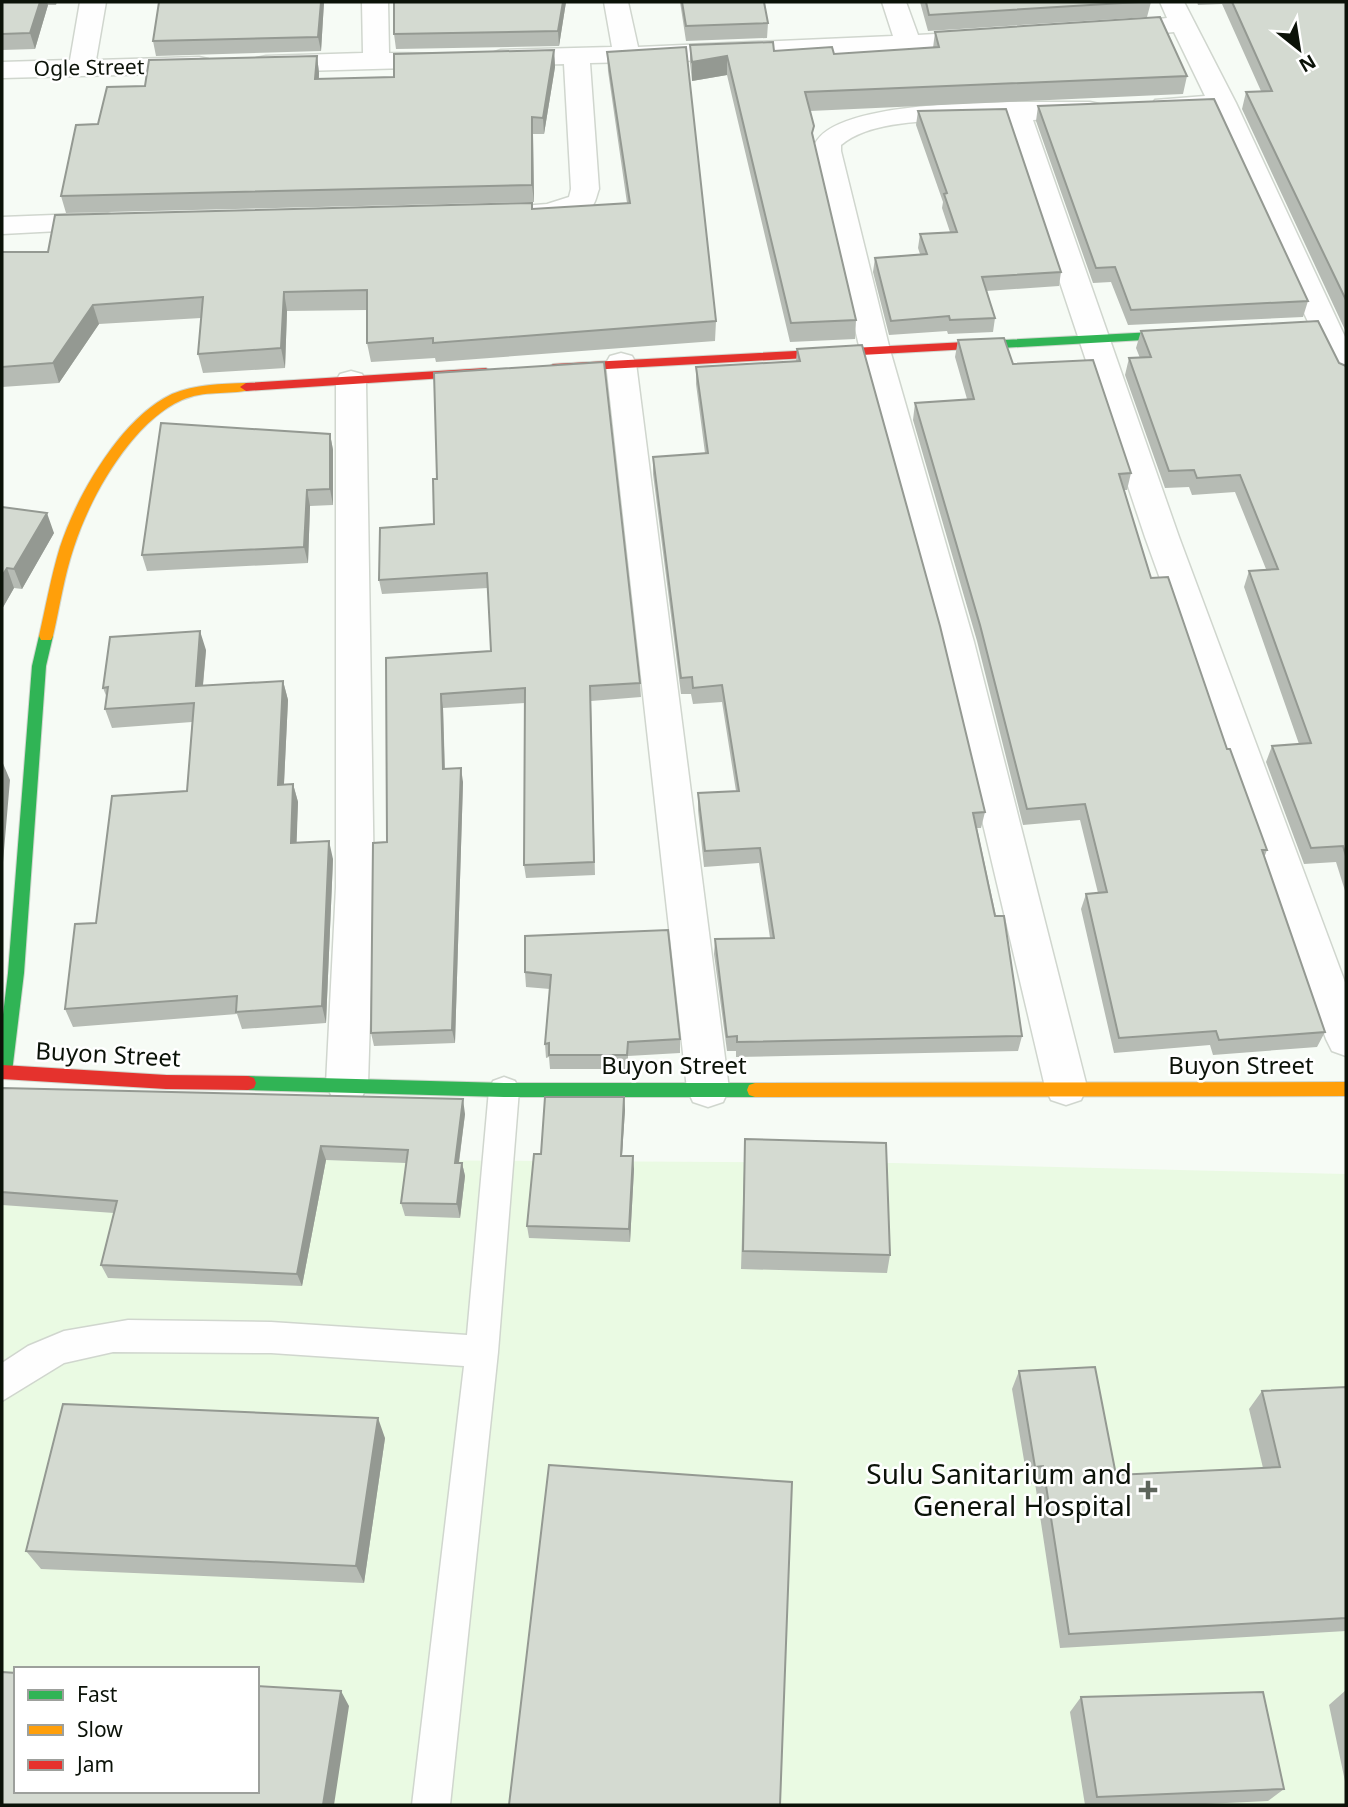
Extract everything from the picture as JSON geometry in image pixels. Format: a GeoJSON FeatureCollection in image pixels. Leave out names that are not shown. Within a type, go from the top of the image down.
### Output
{"type":"FeatureCollection","features":[{"type":"Feature","properties":{"kind":"street"},"geometry":{"type":"LineString","coordinates":[[81,69],[93,2]]}},
{"type":"Feature","properties":{"kind":"street"},"geometry":{"type":"LineString","coordinates":[[375,2],[376,60]]}},
{"type":"Feature","properties":{"kind":"street"},"geometry":{"type":"LineString","coordinates":[[616,2],[628,55]]}},
{"type":"Feature","properties":{"kind":"street"},"geometry":{"type":"LineString","coordinates":[[894,2],[908,44]]}},
{"type":"Feature","properties":{"kind":"street"},"geometry":{"type":"LineString","coordinates":[[1092,32],[1178,13],[1223,103],[1314,328],[1346,372]]}},
{"type":"Feature","properties":{"kind":"street"},"geometry":{"type":"LineString","coordinates":[[244,64],[576,57],[908,44],[1013,37]]}},
{"type":"Feature","properties":{"kind":"street"},"geometry":{"type":"LineString","coordinates":[[495,214],[550,212],[581,201],[585,189],[576,57]]}},
{"type":"Feature","properties":{"kind":"street","name":"Ogle Street"},"geometry":{"type":"LineString","coordinates":[[2,70],[218,65]]}},
{"type":"Feature","properties":{"kind":"street"},"geometry":{"type":"LineString","coordinates":[[1141,107],[1223,103]]}},
{"type":"Feature","properties":{"kind":"street"},"geometry":{"type":"LineString","coordinates":[[1066,1087],[960,655],[875,350],[827,151],[828,142],[851,127],[890,118],[1114,108]]}},
{"type":"Feature","properties":{"kind":"street"},"geometry":{"type":"LineString","coordinates":[[1017,113],[1162,537],[1346,1039]]}},
{"type":"Feature","properties":{"kind":"street"},"geometry":{"type":"LineString","coordinates":[[2,226],[133,221]]}},
{"type":"Feature","properties":{"kind":"street"},"geometry":{"type":"LineString","coordinates":[[540,369],[1214,333]]}},
{"type":"Feature","properties":{"kind":"street"},"geometry":{"type":"LineString","coordinates":[[621,363],[708,1089]]}},
{"type":"Feature","properties":{"kind":"street"},"geometry":{"type":"LineString","coordinates":[[3,1072],[16,973],[39,666],[74,532],[95,489],[121,446],[141,421],[174,400],[197,390],[499,372]]}},
{"type":"Feature","properties":{"kind":"street"},"geometry":{"type":"LineString","coordinates":[[346,1084],[355,887],[351,381]]}},
{"type":"Feature","properties":{"kind":"street","name":"Buyon Street"},"geometry":{"type":"LineString","coordinates":[[3,1072],[166,1082],[346,1084],[504,1090],[1066,1087],[1346,1089]]}},
{"type":"Feature","properties":{"kind":"lane"},"geometry":{"type":"LineString","coordinates":[[431,1805],[482,1352],[504,1090]]}},
{"type":"Feature","properties":{"kind":"lane"},"geometry":{"type":"LineString","coordinates":[[2,1385],[6,1379],[40,1358],[83,1341],[134,1336],[290,1337],[482,1352]]}},
{"type":"Feature","properties":{"kind":"shaded area"},"geometry":{"type":"Polygon","coordinates":[[[2,1158],[893,1163],[1346,1174],[1346,1805],[2,1805],[2,1158]]]}},
{"type":"Feature","properties":{"kind":"building"},"geometry":{"type":"Polygon","coordinates":[[[2,2],[40,2],[30,33],[2,34],[2,2]]]}},
{"type":"Feature","properties":{"kind":"building"},"geometry":{"type":"Polygon","coordinates":[[[159,2],[321,2],[318,37],[153,41],[159,2]]]}},
{"type":"Feature","properties":{"kind":"building"},"geometry":{"type":"Polygon","coordinates":[[[394,2],[563,2],[558,31],[394,34],[394,2]]]}},
{"type":"Feature","properties":{"kind":"building"},"geometry":{"type":"Polygon","coordinates":[[[682,2],[764,2],[768,23],[686,26],[682,2]]]}},
{"type":"Feature","properties":{"kind":"building"},"geometry":{"type":"Polygon","coordinates":[[[926,2],[1139,2],[929,15],[926,2]]]}},
{"type":"Feature","properties":{"kind":"building"},"geometry":{"type":"Polygon","coordinates":[[[1232,2],[1346,2],[1346,300],[1246,92],[1272,91],[1232,2]]]}},
{"type":"Feature","properties":{"kind":"building"},"geometry":{"type":"Polygon","coordinates":[[[1160,17],[1187,76],[805,92],[814,126],[812,133],[856,320],[791,323],[727,56],[692,62],[690,45],[773,42],[774,51],[832,47],[834,54],[939,47],[935,32],[1160,17]]]}},
{"type":"Feature","properties":{"kind":"building"},"geometry":{"type":"Polygon","coordinates":[[[686,47],[716,321],[433,343],[433,338],[367,343],[367,290],[284,292],[281,348],[198,354],[203,297],[93,305],[53,363],[2,367],[2,252],[48,252],[55,215],[532,203],[532,209],[630,203],[607,52],[686,47]]]}},
{"type":"Feature","properties":{"kind":"building"},"geometry":{"type":"Polygon","coordinates":[[[554,50],[543,118],[532,117],[532,185],[61,196],[76,125],[98,124],[107,87],[145,86],[149,60],[317,56],[315,79],[394,77],[394,54],[554,50]]]}},
{"type":"Feature","properties":{"kind":"building"},"geometry":{"type":"Polygon","coordinates":[[[1214,99],[1308,301],[1131,310],[1115,267],[1096,268],[1038,106],[1214,99]]]}},
{"type":"Feature","properties":{"kind":"building"},"geometry":{"type":"Polygon","coordinates":[[[1006,109],[1061,272],[982,277],[995,318],[950,320],[949,316],[891,321],[875,258],[927,254],[920,234],[957,232],[944,194],[947,193],[918,111],[1006,109]]]}},
{"type":"Feature","properties":{"kind":"building"},"geometry":{"type":"Polygon","coordinates":[[[1318,321],[1339,363],[1346,366],[1346,856],[1343,846],[1311,848],[1272,746],[1311,743],[1249,571],[1278,569],[1240,475],[1197,478],[1194,470],[1169,471],[1129,358],[1151,357],[1141,331],[1318,321]]]}},
{"type":"Feature","properties":{"kind":"building"},"geometry":{"type":"Polygon","coordinates":[[[1004,338],[1013,364],[1093,360],[1131,473],[1119,474],[1151,578],[1168,577],[1227,749],[1230,749],[1267,850],[1262,850],[1325,1032],[1219,1040],[1216,1031],[1119,1038],[1086,894],[1107,892],[1085,804],[1027,809],[980,625],[915,403],[974,399],[958,340],[1004,338]]]}},
{"type":"Feature","properties":{"kind":"building"},"geometry":{"type":"Polygon","coordinates":[[[862,345],[940,626],[985,812],[973,813],[995,916],[1004,916],[1022,1036],[737,1042],[737,1036],[727,1037],[715,939],[774,938],[760,848],[705,851],[698,793],[739,791],[722,685],[693,688],[692,677],[681,678],[653,457],[708,453],[696,367],[800,361],[797,349],[862,345]]]}},
{"type":"Feature","properties":{"kind":"building"},"geometry":{"type":"Polygon","coordinates":[[[604,362],[640,683],[590,686],[594,862],[524,865],[525,688],[441,694],[443,769],[461,768],[452,1030],[371,1033],[373,843],[387,842],[386,658],[491,651],[487,573],[379,580],[380,528],[434,524],[433,479],[437,479],[434,373],[604,362]]]}},
{"type":"Feature","properties":{"kind":"building"},"geometry":{"type":"Polygon","coordinates":[[[161,423],[330,434],[330,489],[307,490],[304,547],[142,555],[161,423]]]}},
{"type":"Feature","properties":{"kind":"building"},"geometry":{"type":"Polygon","coordinates":[[[2,507],[47,513],[14,569],[7,568],[2,576],[2,507]]]}},
{"type":"Feature","properties":{"kind":"building"},"geometry":{"type":"Polygon","coordinates":[[[200,631],[196,686],[283,681],[278,785],[293,784],[291,843],[329,841],[322,1006],[236,1012],[237,996],[65,1009],[75,924],[96,923],[112,796],[187,791],[194,703],[105,709],[108,687],[103,688],[110,637],[200,631]]]}},
{"type":"Feature","properties":{"kind":"building"},"geometry":{"type":"Polygon","coordinates":[[[668,930],[680,1039],[628,1042],[627,1055],[549,1055],[549,1043],[545,1044],[551,975],[525,972],[525,936],[668,930]]]}},
{"type":"Feature","properties":{"kind":"building"},"geometry":{"type":"Polygon","coordinates":[[[2,1088],[463,1099],[455,1163],[462,1163],[457,1204],[401,1203],[408,1150],[321,1146],[297,1274],[101,1265],[117,1201],[2,1192],[2,1088]]]}},
{"type":"Feature","properties":{"kind":"building"},"geometry":{"type":"Polygon","coordinates":[[[545,1097],[624,1097],[621,1156],[633,1156],[629,1229],[527,1226],[534,1154],[541,1154],[545,1097]]]}},
{"type":"Feature","properties":{"kind":"building"},"geometry":{"type":"Polygon","coordinates":[[[745,1139],[886,1143],[890,1255],[743,1251],[745,1139]]]}},
{"type":"Feature","properties":{"kind":"building"},"geometry":{"type":"Polygon","coordinates":[[[1095,1367],[1116,1475],[1280,1467],[1262,1391],[1346,1387],[1346,1618],[1069,1634],[1043,1466],[1035,1467],[1019,1371],[1095,1367]]]}},
{"type":"Feature","properties":{"kind":"building"},"geometry":{"type":"Polygon","coordinates":[[[63,1404],[378,1418],[356,1566],[26,1551],[63,1404]]]}},
{"type":"Feature","properties":{"kind":"building"},"geometry":{"type":"Polygon","coordinates":[[[549,1465],[792,1482],[780,1805],[509,1805],[549,1465]]]}},
{"type":"Feature","properties":{"kind":"building"},"geometry":{"type":"Polygon","coordinates":[[[2,1672],[14,1673],[14,1793],[259,1793],[259,1686],[341,1691],[323,1805],[2,1805],[2,1672]]]}},
{"type":"Feature","properties":{"kind":"building"},"geometry":{"type":"Polygon","coordinates":[[[1263,1692],[1284,1789],[1097,1797],[1081,1697],[1263,1692]]]}},
{"type":"Feature","properties":{"kind":"traffic: fast"},"geometry":{"type":"LineString","coordinates":[[966,346],[1192,334]]}},
{"type":"Feature","properties":{"kind":"traffic: fast"},"geometry":{"type":"LineString","coordinates":[[4,1072],[16,973],[39,666],[46,636]]}},
{"type":"Feature","properties":{"kind":"traffic: fast"},"geometry":{"type":"LineString","coordinates":[[248,1083],[504,1090],[755,1090]]}},
{"type":"Feature","properties":{"kind":"traffic: slow"},"geometry":{"type":"LineString","coordinates":[[46,636],[60,570],[73,531],[94,489],[121,446],[137,427],[175,398],[203,389],[246,387]]}},
{"type":"Feature","properties":{"kind":"traffic: slow"},"geometry":{"type":"LineString","coordinates":[[755,1090],[1346,1089]]}},
{"type":"Feature","properties":{"kind":"traffic: jam"},"geometry":{"type":"LineString","coordinates":[[553,368],[966,346]]}},
{"type":"Feature","properties":{"kind":"traffic: jam"},"geometry":{"type":"LineString","coordinates":[[246,387],[486,372]]}},
{"type":"Feature","properties":{"kind":"traffic: jam"},"geometry":{"type":"LineString","coordinates":[[2,1072],[166,1082],[248,1083]]}},
{"type":"Feature","properties":{"kind":"place","name":"Sulu Sanitarium and General Hospital"},"geometry":{"type":"Point","coordinates":[1148,1490]}}]}
